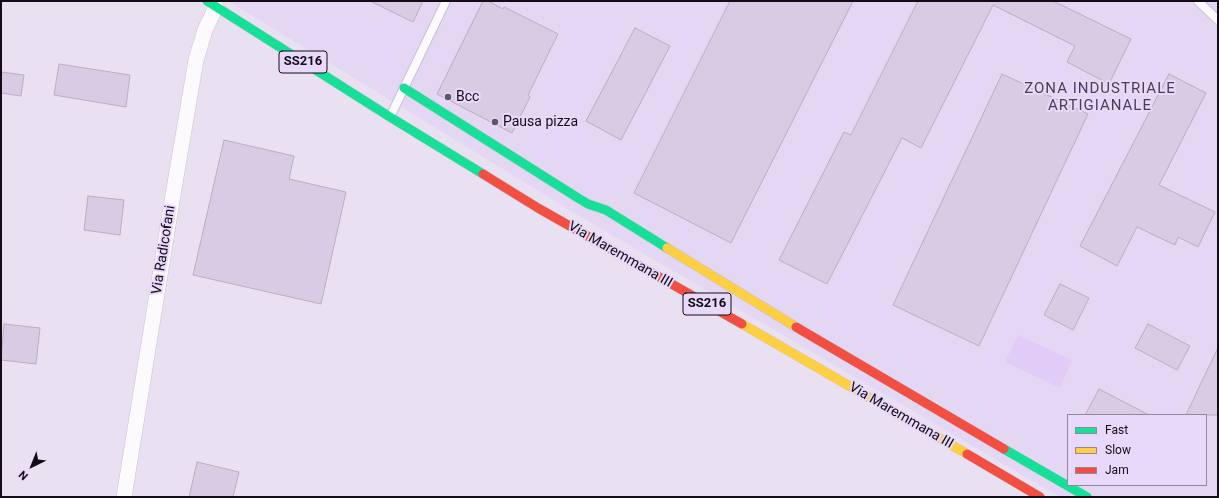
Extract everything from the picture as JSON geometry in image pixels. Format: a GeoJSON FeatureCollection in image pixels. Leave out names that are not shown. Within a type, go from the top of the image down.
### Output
{"type":"FeatureCollection","features":[{"type":"Feature","properties":{"kind":"main road","name":"Via Maremmana III"},"geometry":{"type":"LineString","coordinates":[[211,4],[538,208],[818,367],[1025,493],[1040,497]]}},
{"type":"Feature","properties":{"kind":"main road"},"geometry":{"type":"LineString","coordinates":[[404,88],[588,204],[606,210],[615,215],[821,343],[1067,485]]}},
{"type":"Feature","properties":{"kind":"main road"},"geometry":{"type":"LineString","coordinates":[[1068,486],[1087,497]]}},
{"type":"Feature","properties":{"kind":"street","name":"Via Radicofani"},"geometry":{"type":"LineString","coordinates":[[124,497],[196,60],[211,4]]}},
{"type":"Feature","properties":{"kind":"lane"},"geometry":{"type":"LineString","coordinates":[[390,117],[446,1]]}},
{"type":"Feature","properties":{"kind":"lane"},"geometry":{"type":"LineString","coordinates":[[1198,1],[1218,20]]}},
{"type":"Feature","properties":{"kind":"shaded area"},"geometry":{"type":"Polygon","coordinates":[[[228,1],[1218,1],[1218,497],[1060,497],[591,223],[228,1]]]}},
{"type":"Feature","properties":{"kind":"shaded area"},"geometry":{"type":"Polygon","coordinates":[[[1018,335],[1072,360],[1060,388],[1005,362],[1018,335]]]}},
{"type":"Feature","properties":{"kind":"building"},"geometry":{"type":"Polygon","coordinates":[[[370,1],[423,1],[413,22],[370,1]]]}},
{"type":"Feature","properties":{"kind":"building"},"geometry":{"type":"Polygon","coordinates":[[[483,1],[488,1],[503,9],[504,7],[558,34],[528,95],[530,97],[512,133],[437,94],[483,1]]]}},
{"type":"Feature","properties":{"kind":"building"},"geometry":{"type":"Polygon","coordinates":[[[730,1],[853,1],[731,243],[634,193],[730,1]]]}},
{"type":"Feature","properties":{"kind":"building"},"geometry":{"type":"Polygon","coordinates":[[[918,1],[1053,1],[1131,39],[1109,84],[1067,62],[1075,46],[993,5],[921,148],[902,138],[827,284],[779,260],[844,132],[851,135],[918,1]]]}},
{"type":"Feature","properties":{"kind":"building"},"geometry":{"type":"Polygon","coordinates":[[[635,28],[670,46],[621,140],[586,121],[635,28]]]}},
{"type":"Feature","properties":{"kind":"building"},"geometry":{"type":"Polygon","coordinates":[[[59,64],[130,75],[126,107],[54,95],[59,64]]]}},
{"type":"Feature","properties":{"kind":"building"},"geometry":{"type":"Polygon","coordinates":[[[1,72],[24,75],[21,96],[1,93],[1,72]]]}},
{"type":"Feature","properties":{"kind":"building"},"geometry":{"type":"Polygon","coordinates":[[[1002,74],[1088,114],[979,346],[893,305],[1002,74]]]}},
{"type":"Feature","properties":{"kind":"building"},"geometry":{"type":"Polygon","coordinates":[[[1169,74],[1206,93],[1159,185],[1215,212],[1198,247],[1178,237],[1175,245],[1137,227],[1117,266],[1080,246],[1169,74]]]}},
{"type":"Feature","properties":{"kind":"building"},"geometry":{"type":"Polygon","coordinates":[[[224,140],[294,156],[289,179],[346,192],[321,304],[193,275],[224,140]]]}},
{"type":"Feature","properties":{"kind":"building"},"geometry":{"type":"Polygon","coordinates":[[[88,196],[124,200],[120,235],[84,230],[88,196]]]}},
{"type":"Feature","properties":{"kind":"building"},"geometry":{"type":"Polygon","coordinates":[[[1060,284],[1089,298],[1073,330],[1044,315],[1060,284]]]}},
{"type":"Feature","properties":{"kind":"building"},"geometry":{"type":"Polygon","coordinates":[[[4,324],[40,328],[36,364],[1,360],[4,324]]]}},
{"type":"Feature","properties":{"kind":"building"},"geometry":{"type":"Polygon","coordinates":[[[1148,324],[1190,346],[1177,370],[1135,348],[1148,324]]]}},
{"type":"Feature","properties":{"kind":"building"},"geometry":{"type":"Polygon","coordinates":[[[1218,348],[1218,415],[1186,414],[1218,348]]]}},
{"type":"Feature","properties":{"kind":"building"},"geometry":{"type":"Polygon","coordinates":[[[1099,389],[1147,414],[1086,414],[1099,389]]]}},
{"type":"Feature","properties":{"kind":"building"},"geometry":{"type":"Polygon","coordinates":[[[197,462],[239,472],[233,497],[189,497],[197,462]]]}},
{"type":"Feature","properties":{"kind":"traffic: fast"},"geometry":{"type":"LineString","coordinates":[[207,1],[483,174]]}},
{"type":"Feature","properties":{"kind":"traffic: fast"},"geometry":{"type":"LineString","coordinates":[[404,88],[578,198],[588,204],[606,210],[667,248]]}},
{"type":"Feature","properties":{"kind":"traffic: fast"},"geometry":{"type":"LineString","coordinates":[[1004,449],[1067,485]]}},
{"type":"Feature","properties":{"kind":"traffic: fast"},"geometry":{"type":"LineString","coordinates":[[1068,486],[1087,497]]}},
{"type":"Feature","properties":{"kind":"traffic: slow"},"geometry":{"type":"LineString","coordinates":[[667,248],[796,327]]}},
{"type":"Feature","properties":{"kind":"traffic: slow"},"geometry":{"type":"LineString","coordinates":[[742,324],[967,454]]}},
{"type":"Feature","properties":{"kind":"traffic: jam"},"geometry":{"type":"LineString","coordinates":[[483,174],[538,208],[742,324]]}},
{"type":"Feature","properties":{"kind":"traffic: jam"},"geometry":{"type":"LineString","coordinates":[[796,327],[1004,449]]}},
{"type":"Feature","properties":{"kind":"traffic: jam"},"geometry":{"type":"LineString","coordinates":[[967,454],[1040,497]]}},
{"type":"Feature","properties":{"kind":"place","name":"Bcc"},"geometry":{"type":"Point","coordinates":[448,97]}},
{"type":"Feature","properties":{"kind":"place","name":"Pausa pizza"},"geometry":{"type":"Point","coordinates":[495,122]}},
{"type":"Feature","properties":{"kind":"district","name":"ZONA INDUSTRIALE ARTIGIANALE"},"geometry":{"type":"Point","coordinates":[1100,98]}}]}
